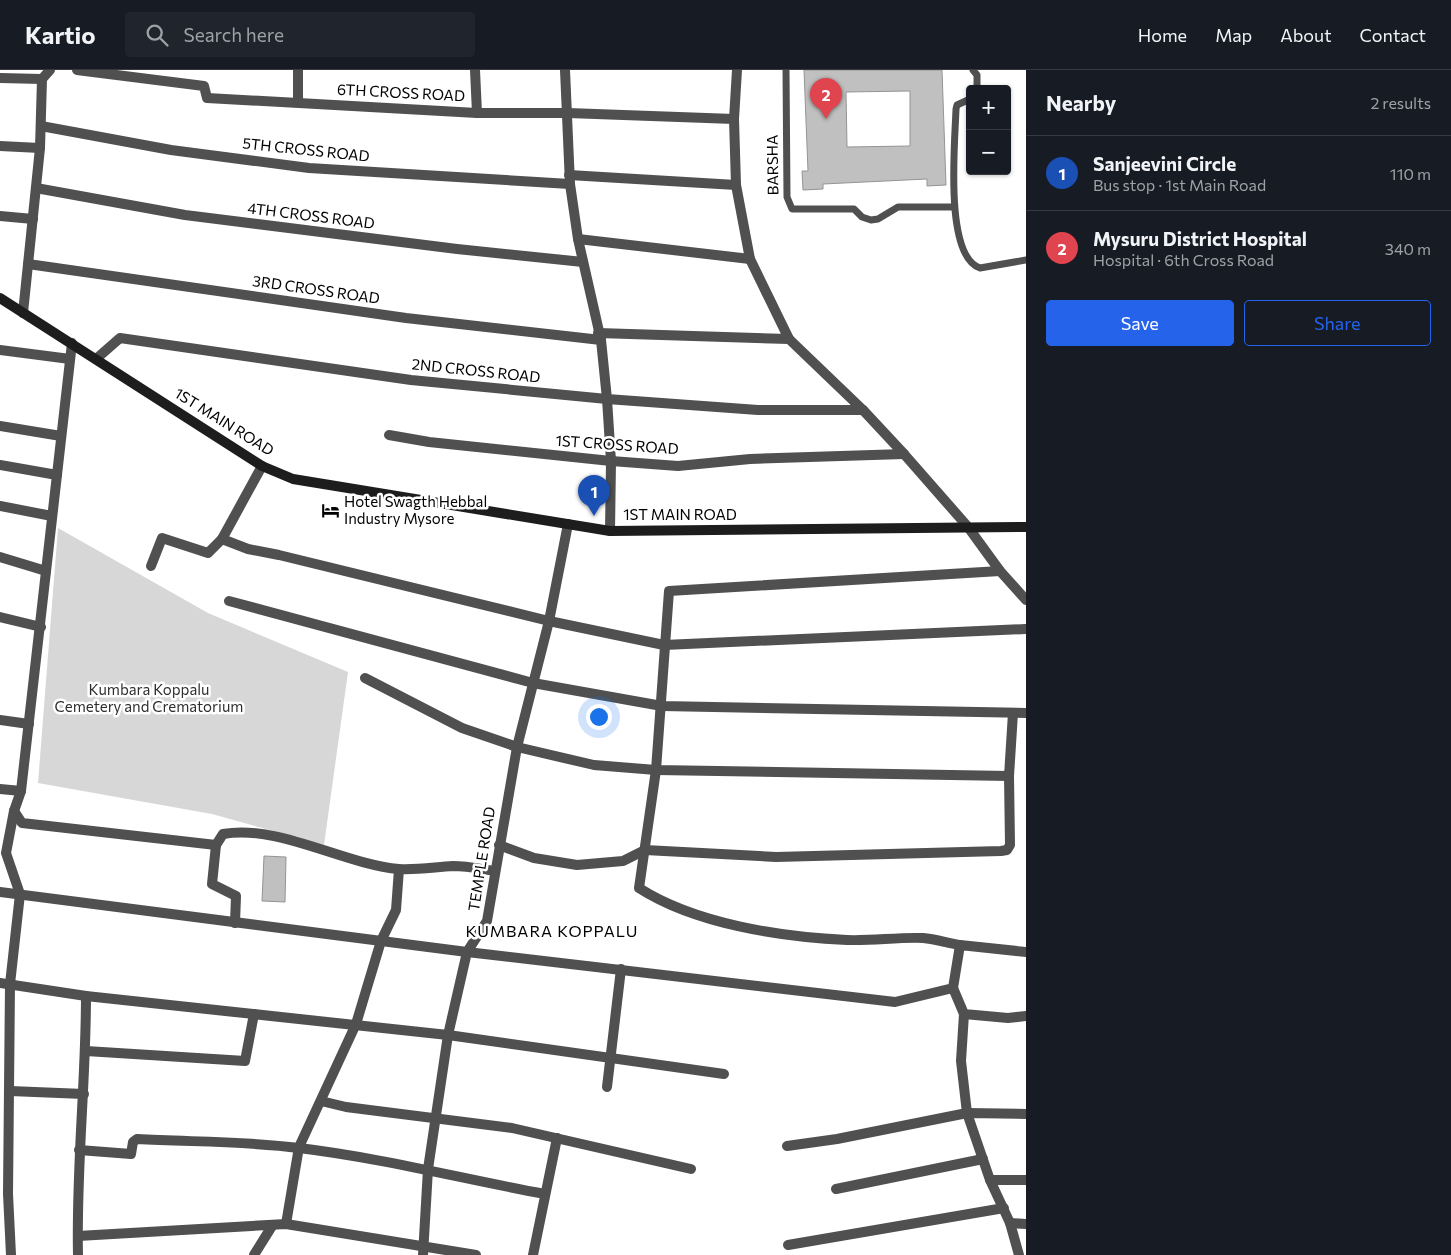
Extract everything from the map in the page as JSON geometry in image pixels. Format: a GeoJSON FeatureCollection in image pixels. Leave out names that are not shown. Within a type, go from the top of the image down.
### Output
{"type":"FeatureCollection","features":[{"type":"Feature","properties":{"kind":"street"},"geometry":{"type":"LineString","coordinates":[[23,313],[40,148],[42,78],[50,70]]}},
{"type":"Feature","properties":{"kind":"street","name":"6TH CROSS ROAD"},"geometry":{"type":"LineString","coordinates":[[76,70],[204,86],[207,98],[477,113],[568,112],[734,118]]}},
{"type":"Feature","properties":{"kind":"street"},"geometry":{"type":"LineString","coordinates":[[298,70],[298,102]]}},
{"type":"Feature","properties":{"kind":"street"},"geometry":{"type":"LineString","coordinates":[[475,70],[477,113]]}},
{"type":"Feature","properties":{"kind":"street"},"geometry":{"type":"LineString","coordinates":[[565,70],[569,180],[578,239],[599,336],[607,399],[611,461],[610,530]]}},
{"type":"Feature","properties":{"kind":"street"},"geometry":{"type":"LineString","coordinates":[[737,70],[734,118],[736,185],[750,259],[789,339],[863,410],[904,454],[968,527],[1000,572],[1026,600]]}},
{"type":"Feature","properties":{"kind":"street"},"geometry":{"type":"LineString","coordinates":[[0,78],[42,78]]}},
{"type":"Feature","properties":{"kind":"street","name":"5TH CROSS ROAD"},"geometry":{"type":"LineString","coordinates":[[41,126],[171,150],[309,168],[569,180],[736,185]]}},
{"type":"Feature","properties":{"kind":"street"},"geometry":{"type":"LineString","coordinates":[[0,146],[40,148]]}},
{"type":"Feature","properties":{"kind":"street","name":"4TH CROSS ROAD"},"geometry":{"type":"LineString","coordinates":[[36,188],[185,215],[457,249],[583,262]]}},
{"type":"Feature","properties":{"kind":"street"},"geometry":{"type":"LineString","coordinates":[[0,216],[33,219]]}},
{"type":"Feature","properties":{"kind":"street"},"geometry":{"type":"LineString","coordinates":[[578,239],[750,259]]}},
{"type":"Feature","properties":{"kind":"street","name":"3RD CROSS ROAD"},"geometry":{"type":"LineString","coordinates":[[28,264],[406,318],[599,336],[789,339]]}},
{"type":"Feature","properties":{"kind":"street","name":"1ST MAIN ROAD"},"geometry":{"type":"LineString","coordinates":[[0,298],[262,466],[294,479],[610,530],[1026,527]]}},
{"type":"Feature","properties":{"kind":"street","name":"2ND CROSS ROAD"},"geometry":{"type":"LineString","coordinates":[[96,359],[120,338],[411,380],[607,399],[758,410],[863,410]]}},
{"type":"Feature","properties":{"kind":"street"},"geometry":{"type":"LineString","coordinates":[[0,1248],[11,1252],[4,1194],[5,1134],[10,1091],[5,984],[20,894],[6,853],[14,811],[21,791],[30,724],[72,343]]}},
{"type":"Feature","properties":{"kind":"street"},"geometry":{"type":"LineString","coordinates":[[0,350],[70,359]]}},
{"type":"Feature","properties":{"kind":"street"},"geometry":{"type":"LineString","coordinates":[[0,426],[62,436]]}},
{"type":"Feature","properties":{"kind":"street","name":"1ST CROSS ROAD"},"geometry":{"type":"LineString","coordinates":[[389,435],[429,442],[678,466],[750,459],[904,454]]}},
{"type":"Feature","properties":{"kind":"street"},"geometry":{"type":"LineString","coordinates":[[0,465],[57,474]]}},
{"type":"Feature","properties":{"kind":"street"},"geometry":{"type":"LineString","coordinates":[[150,566],[162,538],[208,552],[222,539],[262,466]]}},
{"type":"Feature","properties":{"kind":"street"},"geometry":{"type":"LineString","coordinates":[[0,506],[52,516]]}},
{"type":"Feature","properties":{"kind":"street","name":"TEMPLE ROAD"},"geometry":{"type":"LineString","coordinates":[[423,1250],[428,1169],[437,1120],[448,1035],[466,952],[487,920],[517,747],[549,621],[568,524]]}},
{"type":"Feature","properties":{"kind":"street"},"geometry":{"type":"LineString","coordinates":[[222,539],[248,550],[279,555],[549,621],[664,645],[1026,629]]}},
{"type":"Feature","properties":{"kind":"street"},"geometry":{"type":"LineString","coordinates":[[0,557],[46,571]]}},
{"type":"Feature","properties":{"kind":"street"},"geometry":{"type":"LineString","coordinates":[[1000,572],[669,591],[656,770],[639,888],[661,902],[714,918],[780,934],[848,940],[924,938],[960,945],[1026,952]]}},
{"type":"Feature","properties":{"kind":"street"},"geometry":{"type":"LineString","coordinates":[[229,600],[533,683],[662,706],[1026,713]]}},
{"type":"Feature","properties":{"kind":"street"},"geometry":{"type":"LineString","coordinates":[[0,617],[41,627]]}},
{"type":"Feature","properties":{"kind":"street"},"geometry":{"type":"LineString","coordinates":[[365,678],[462,728],[517,747],[594,765],[656,770],[1009,776]]}},
{"type":"Feature","properties":{"kind":"street"},"geometry":{"type":"LineString","coordinates":[[499,845],[534,858],[577,865],[623,861],[645,850],[776,857],[1008,850],[1010,845],[1009,776],[1012,713]]}},
{"type":"Feature","properties":{"kind":"street"},"geometry":{"type":"LineString","coordinates":[[0,720],[30,724]]}},
{"type":"Feature","properties":{"kind":"street"},"geometry":{"type":"LineString","coordinates":[[0,789],[21,791]]}},
{"type":"Feature","properties":{"kind":"street"},"geometry":{"type":"LineString","coordinates":[[14,811],[22,823],[216,845]]}},
{"type":"Feature","properties":{"kind":"street"},"geometry":{"type":"LineString","coordinates":[[235,923],[236,896],[212,884],[216,845],[223,834],[241,831],[273,836],[339,856],[399,869],[456,866],[495,871]]}},
{"type":"Feature","properties":{"kind":"street"},"geometry":{"type":"LineString","coordinates":[[286,1224],[299,1147],[311,1117],[321,1101],[356,1024],[381,941],[396,910],[399,869]]}},
{"type":"Feature","properties":{"kind":"street"},"geometry":{"type":"LineString","coordinates":[[0,892],[466,952],[895,1002],[953,988]]}},
{"type":"Feature","properties":{"kind":"street"},"geometry":{"type":"LineString","coordinates":[[960,945],[953,988],[964,1014],[961,1060],[967,1113],[990,1180],[1010,1223],[1019,1255]]}},
{"type":"Feature","properties":{"kind":"street"},"geometry":{"type":"LineString","coordinates":[[607,1087],[621,969]]}},
{"type":"Feature","properties":{"kind":"street"},"geometry":{"type":"LineString","coordinates":[[5,984],[86,996],[448,1035],[724,1074]]}},
{"type":"Feature","properties":{"kind":"street"},"geometry":{"type":"LineString","coordinates":[[78,1255],[79,1150],[86,1051],[86,996]]}},
{"type":"Feature","properties":{"kind":"street"},"geometry":{"type":"LineString","coordinates":[[86,1051],[245,1061],[254,1014]]}},
{"type":"Feature","properties":{"kind":"street"},"geometry":{"type":"LineString","coordinates":[[964,1014],[1008,1018],[1026,1016]]}},
{"type":"Feature","properties":{"kind":"street"},"geometry":{"type":"LineString","coordinates":[[10,1091],[84,1094]]}},
{"type":"Feature","properties":{"kind":"street"},"geometry":{"type":"LineString","coordinates":[[321,1101],[346,1107],[437,1120],[512,1128],[691,1169]]}},
{"type":"Feature","properties":{"kind":"street"},"geometry":{"type":"LineString","coordinates":[[787,1146],[837,1139],[967,1113],[1026,1114]]}},
{"type":"Feature","properties":{"kind":"street"},"geometry":{"type":"LineString","coordinates":[[533,1255],[557,1138]]}},
{"type":"Feature","properties":{"kind":"street"},"geometry":{"type":"LineString","coordinates":[[79,1150],[131,1154],[133,1142],[137,1139],[299,1147],[428,1169],[471,1180],[545,1194]]}},
{"type":"Feature","properties":{"kind":"street"},"geometry":{"type":"LineString","coordinates":[[836,1189],[983,1159]]}},
{"type":"Feature","properties":{"kind":"street"},"geometry":{"type":"LineString","coordinates":[[990,1180],[1026,1180]]}},
{"type":"Feature","properties":{"kind":"street"},"geometry":{"type":"LineString","coordinates":[[788,1245],[1004,1208]]}},
{"type":"Feature","properties":{"kind":"street"},"geometry":{"type":"LineString","coordinates":[[1010,1223],[1026,1224]]}},
{"type":"Feature","properties":{"kind":"street"},"geometry":{"type":"LineString","coordinates":[[78,1236],[286,1224],[423,1250],[476,1255]]}},
{"type":"Feature","properties":{"kind":"street"},"geometry":{"type":"LineString","coordinates":[[254,1255],[272,1226]]}},
{"type":"Feature","properties":{"kind":"lane","name":"BARSHA"},"geometry":{"type":"LineString","coordinates":[[786,70],[787,197],[792,209],[854,209],[862,217],[871,220],[878,219],[898,207],[954,207]]}},
{"type":"Feature","properties":{"kind":"lane"},"geometry":{"type":"LineString","coordinates":[[972,70],[977,76],[977,85]]}},
{"type":"Feature","properties":{"kind":"lane"},"geometry":{"type":"LineString","coordinates":[[966,100],[957,105],[956,109],[954,207],[964,252],[973,266],[980,268],[1026,260]]}},
{"type":"Feature","properties":{"kind":"green space","name":"Kumbara Koppalu Cemetery and Crematorium"},"geometry":{"type":"Polygon","coordinates":[[[58,528],[208,613],[348,672],[324,845],[212,814],[38,783],[58,528]]]}},
{"type":"Feature","properties":{"kind":"building"},"geometry":{"type":"Polygon","coordinates":[[[804,70],[942,70],[946,185],[927,186],[927,179],[823,184],[823,189],[803,190],[802,171],[808,171],[804,70]],[[910,91],[846,92],[847,147],[910,146],[910,91]]]}},
{"type":"Feature","properties":{"kind":"building"},"geometry":{"type":"Polygon","coordinates":[[[264,856],[286,857],[285,902],[262,901],[264,856]]]}},
{"type":"Feature","properties":{"kind":"place","name":"Mysuru District Hospital"},"geometry":{"type":"Point","coordinates":[826,119]}},
{"type":"Feature","properties":{"kind":"place","name":"Hotel Swagth Hebbal Industry Mysore"},"geometry":{"type":"Point","coordinates":[330,511]}},
{"type":"Feature","properties":{"kind":"place","name":"Sanjeevini Circle"},"geometry":{"type":"Point","coordinates":[594,516]}},
{"type":"Feature","properties":{"kind":"district","name":"KUMBARA KOPPALU"},"geometry":{"type":"Point","coordinates":[552,931]}}]}
